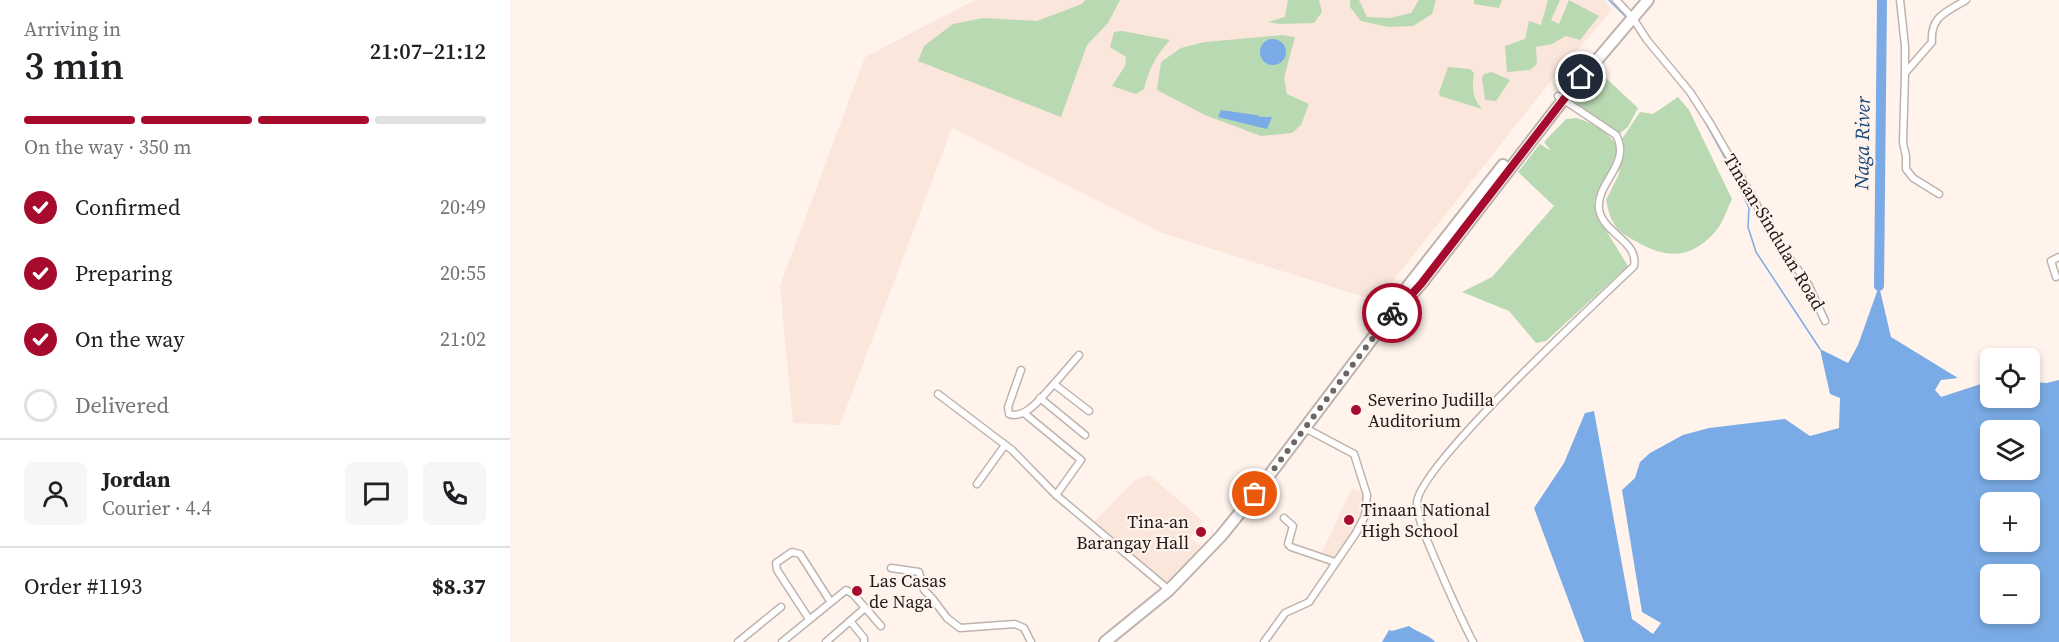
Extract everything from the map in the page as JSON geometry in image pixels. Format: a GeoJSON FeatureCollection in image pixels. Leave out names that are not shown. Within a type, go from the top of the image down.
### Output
{"type":"FeatureCollection","features":[{"type":"Feature","properties":{"kind":"highway"},"geometry":{"type":"LineString","coordinates":[[1105,642],[1169,590],[1221,536],[1393,311],[1397,300],[1561,98],[1588,60],[1648,0]]}},
{"type":"Feature","properties":{"kind":"street","name":"Tinaan-Sindulan Road"},"geometry":{"type":"LineString","coordinates":[[1616,0],[1628,20],[1690,92],[1755,201],[1766,225],[1808,284],[1825,321]]}},
{"type":"Feature","properties":{"kind":"street"},"geometry":{"type":"LineString","coordinates":[[1900,0],[1905,46],[1903,143],[1906,169],[1913,178],[1940,194]]}},
{"type":"Feature","properties":{"kind":"street"},"geometry":{"type":"LineString","coordinates":[[1905,73],[1932,42],[1931,29],[1940,16],[1966,0]]}},
{"type":"Feature","properties":{"kind":"street"},"geometry":{"type":"LineString","coordinates":[[1473,642],[1423,531],[1417,502],[1422,488],[1443,458],[1529,366],[1634,266],[1636,257],[1633,250],[1612,231],[1599,212],[1599,202],[1621,154],[1621,145],[1616,135],[1561,98]]}},
{"type":"Feature","properties":{"kind":"street"},"geometry":{"type":"LineString","coordinates":[[2055,277],[2051,261],[2059,257]]}},
{"type":"Feature","properties":{"kind":"street"},"geometry":{"type":"LineString","coordinates":[[1021,370],[1008,407],[1009,414],[1014,416],[1024,413],[1040,398],[1079,355]]}},
{"type":"Feature","properties":{"kind":"street"},"geometry":{"type":"LineString","coordinates":[[1054,384],[1089,411]]}},
{"type":"Feature","properties":{"kind":"street"},"geometry":{"type":"LineString","coordinates":[[938,394],[982,430],[1005,445],[1056,495],[1169,590]]}},
{"type":"Feature","properties":{"kind":"street"},"geometry":{"type":"LineString","coordinates":[[1040,398],[1085,435]]}},
{"type":"Feature","properties":{"kind":"street"},"geometry":{"type":"LineString","coordinates":[[1024,413],[1081,460],[1056,495]]}},
{"type":"Feature","properties":{"kind":"street"},"geometry":{"type":"LineString","coordinates":[[1264,642],[1285,613],[1309,602],[1356,533],[1365,516],[1367,506],[1366,487],[1354,454],[1305,428]]}},
{"type":"Feature","properties":{"kind":"street"},"geometry":{"type":"LineString","coordinates":[[977,484],[1005,445]]}},
{"type":"Feature","properties":{"kind":"street"},"geometry":{"type":"LineString","coordinates":[[1284,518],[1293,526],[1288,544],[1335,562]]}},
{"type":"Feature","properties":{"kind":"street"},"geometry":{"type":"LineString","coordinates":[[809,620],[777,570],[776,562],[792,552],[800,554],[830,601]]}},
{"type":"Feature","properties":{"kind":"street"},"geometry":{"type":"LineString","coordinates":[[891,568],[919,572],[924,590],[947,618],[960,628],[1015,624],[1024,628],[1031,642]]}},
{"type":"Feature","properties":{"kind":"street"},"geometry":{"type":"LineString","coordinates":[[782,642],[846,590],[853,594],[881,626]]}},
{"type":"Feature","properties":{"kind":"street"},"geometry":{"type":"LineString","coordinates":[[738,642],[781,607]]}},
{"type":"Feature","properties":{"kind":"street"},"geometry":{"type":"LineString","coordinates":[[826,642],[865,608]]}},
{"type":"Feature","properties":{"kind":"street"},"geometry":{"type":"LineString","coordinates":[[850,621],[864,638],[864,642]]}},
{"type":"Feature","properties":{"kind":"shaded area"},"geometry":{"type":"Polygon","coordinates":[[[975,0],[1604,0],[1612,10],[1554,77],[1377,301],[1162,233],[952,128],[840,425],[793,423],[780,286],[865,57],[975,0]]]}},
{"type":"Feature","properties":{"kind":"shaded area"},"geometry":{"type":"Polygon","coordinates":[[[1149,475],[1203,521],[1190,538],[1201,546],[1167,583],[1093,523],[1135,480],[1149,475]]]}},
{"type":"Feature","properties":{"kind":"shaded area","name":"Tinaan National High School"},"geometry":{"type":"Polygon","coordinates":[[[1352,488],[1362,492],[1365,496],[1363,514],[1358,526],[1334,561],[1320,557],[1352,488]]]}},
{"type":"Feature","properties":{"kind":"green space"},"geometry":{"type":"Polygon","coordinates":[[[1085,0],[1120,0],[1108,23],[1087,45],[1061,117],[918,61],[924,46],[953,24],[983,18],[1037,21],[1082,4],[1085,0]]]}},
{"type":"Feature","properties":{"kind":"green space"},"geometry":{"type":"Polygon","coordinates":[[[1288,0],[1319,0],[1322,12],[1314,23],[1268,22],[1285,17],[1288,0]]]}},
{"type":"Feature","properties":{"kind":"green space"},"geometry":{"type":"Polygon","coordinates":[[[1350,0],[1359,0],[1367,17],[1390,18],[1411,13],[1419,0],[1436,0],[1432,14],[1413,26],[1388,27],[1361,21],[1350,7],[1350,0]]]}},
{"type":"Feature","properties":{"kind":"green space"},"geometry":{"type":"Polygon","coordinates":[[[1474,0],[1502,0],[1499,8],[1474,4],[1474,0]]]}},
{"type":"Feature","properties":{"kind":"green space"},"geometry":{"type":"Polygon","coordinates":[[[1548,0],[1560,0],[1551,20],[1559,24],[1569,0],[1599,16],[1580,40],[1566,36],[1552,44],[1536,47],[1537,64],[1530,70],[1507,72],[1505,46],[1525,39],[1529,21],[1541,25],[1548,0]]]}},
{"type":"Feature","properties":{"kind":"green space"},"geometry":{"type":"Polygon","coordinates":[[[1122,31],[1170,40],[1154,63],[1144,89],[1136,94],[1112,86],[1125,66],[1126,57],[1110,47],[1114,32],[1122,31]]]}},
{"type":"Feature","properties":{"kind":"green space"},"geometry":{"type":"Polygon","coordinates":[[[1283,35],[1295,37],[1284,78],[1287,94],[1309,104],[1301,125],[1292,133],[1261,136],[1205,115],[1157,90],[1161,62],[1181,48],[1205,42],[1283,35]]]}},
{"type":"Feature","properties":{"kind":"green space"},"geometry":{"type":"Polygon","coordinates":[[[1448,67],[1470,69],[1474,73],[1473,92],[1482,109],[1440,96],[1448,67]]]}},
{"type":"Feature","properties":{"kind":"green space"},"geometry":{"type":"Polygon","coordinates":[[[1595,68],[1638,108],[1628,127],[1619,134],[1570,98],[1595,68]]]}},
{"type":"Feature","properties":{"kind":"green space"},"geometry":{"type":"Polygon","coordinates":[[[1492,72],[1510,80],[1496,101],[1485,100],[1482,78],[1484,74],[1492,72]]]}},
{"type":"Feature","properties":{"kind":"green space"},"geometry":{"type":"Polygon","coordinates":[[[1678,97],[1689,110],[1732,199],[1720,224],[1706,241],[1688,252],[1669,253],[1648,248],[1620,231],[1612,220],[1606,200],[1619,174],[1622,139],[1640,112],[1653,114],[1678,97]]]}},
{"type":"Feature","properties":{"kind":"green space"},"geometry":{"type":"Polygon","coordinates":[[[1577,118],[1601,129],[1618,148],[1609,173],[1594,202],[1602,224],[1628,266],[1546,341],[1536,343],[1509,311],[1462,292],[1492,277],[1554,206],[1518,172],[1540,144],[1551,151],[1544,142],[1566,119],[1577,118]]]}},
{"type":"Feature","properties":{"kind":"water"},"geometry":{"type":"Polygon","coordinates":[[[1273,39],[1282,43],[1286,52],[1282,61],[1273,65],[1264,61],[1260,52],[1264,43],[1273,39]]]}},
{"type":"Feature","properties":{"kind":"water"},"geometry":{"type":"Polygon","coordinates":[[[1221,110],[1272,117],[1267,129],[1218,117],[1221,110]]]}},
{"type":"Feature","properties":{"kind":"water"},"geometry":{"type":"Polygon","coordinates":[[[1879,286],[1891,337],[1958,378],[1941,380],[1935,390],[1941,397],[1980,384],[1980,408],[2040,408],[2040,383],[2059,380],[2059,642],[1584,642],[1534,508],[1564,463],[1585,413],[1594,411],[1632,619],[1653,634],[1661,623],[1642,612],[1622,490],[1635,478],[1640,462],[1650,453],[1683,435],[1709,428],[1785,419],[1810,436],[1839,428],[1840,398],[1830,394],[1820,349],[1848,363],[1858,345],[1879,286]]]}},
{"type":"Feature","properties":{"kind":"water"},"geometry":{"type":"Polygon","coordinates":[[[1409,626],[1435,642],[1382,642],[1389,630],[1409,626]]]}},
{"type":"Feature","properties":{"kind":"waterway"},"geometry":{"type":"LineString","coordinates":[[1609,0],[1627,18]]}},
{"type":"Feature","properties":{"kind":"waterway","name":"Naga River"},"geometry":{"type":"LineString","coordinates":[[1879,286],[1882,0]]}},
{"type":"Feature","properties":{"kind":"waterway"},"geometry":{"type":"LineString","coordinates":[[1704,120],[1749,208],[1748,227],[1756,252],[1820,349]]}},
{"type":"Feature","properties":{"kind":"way so far"},"geometry":{"type":"LineString","coordinates":[[1255,494],[1392,313]]}},
{"type":"Feature","properties":{"kind":"place","name":"Severino Judilla Auditorium"},"geometry":{"type":"Point","coordinates":[1356,410]}},
{"type":"Feature","properties":{"kind":"place","name":"Tinaan National High School"},"geometry":{"type":"Point","coordinates":[1349,520]}},
{"type":"Feature","properties":{"kind":"place","name":"Tina-an Barangay Hall"},"geometry":{"type":"Point","coordinates":[1201,532]}},
{"type":"Feature","properties":{"kind":"place","name":"Las Casas de Naga"},"geometry":{"type":"Point","coordinates":[857,591]}},
{"type":"Feature","properties":{"kind":"route"},"geometry":{"type":"LineString","coordinates":[[1392,313],[1421,284],[1581,77]]}}]}
